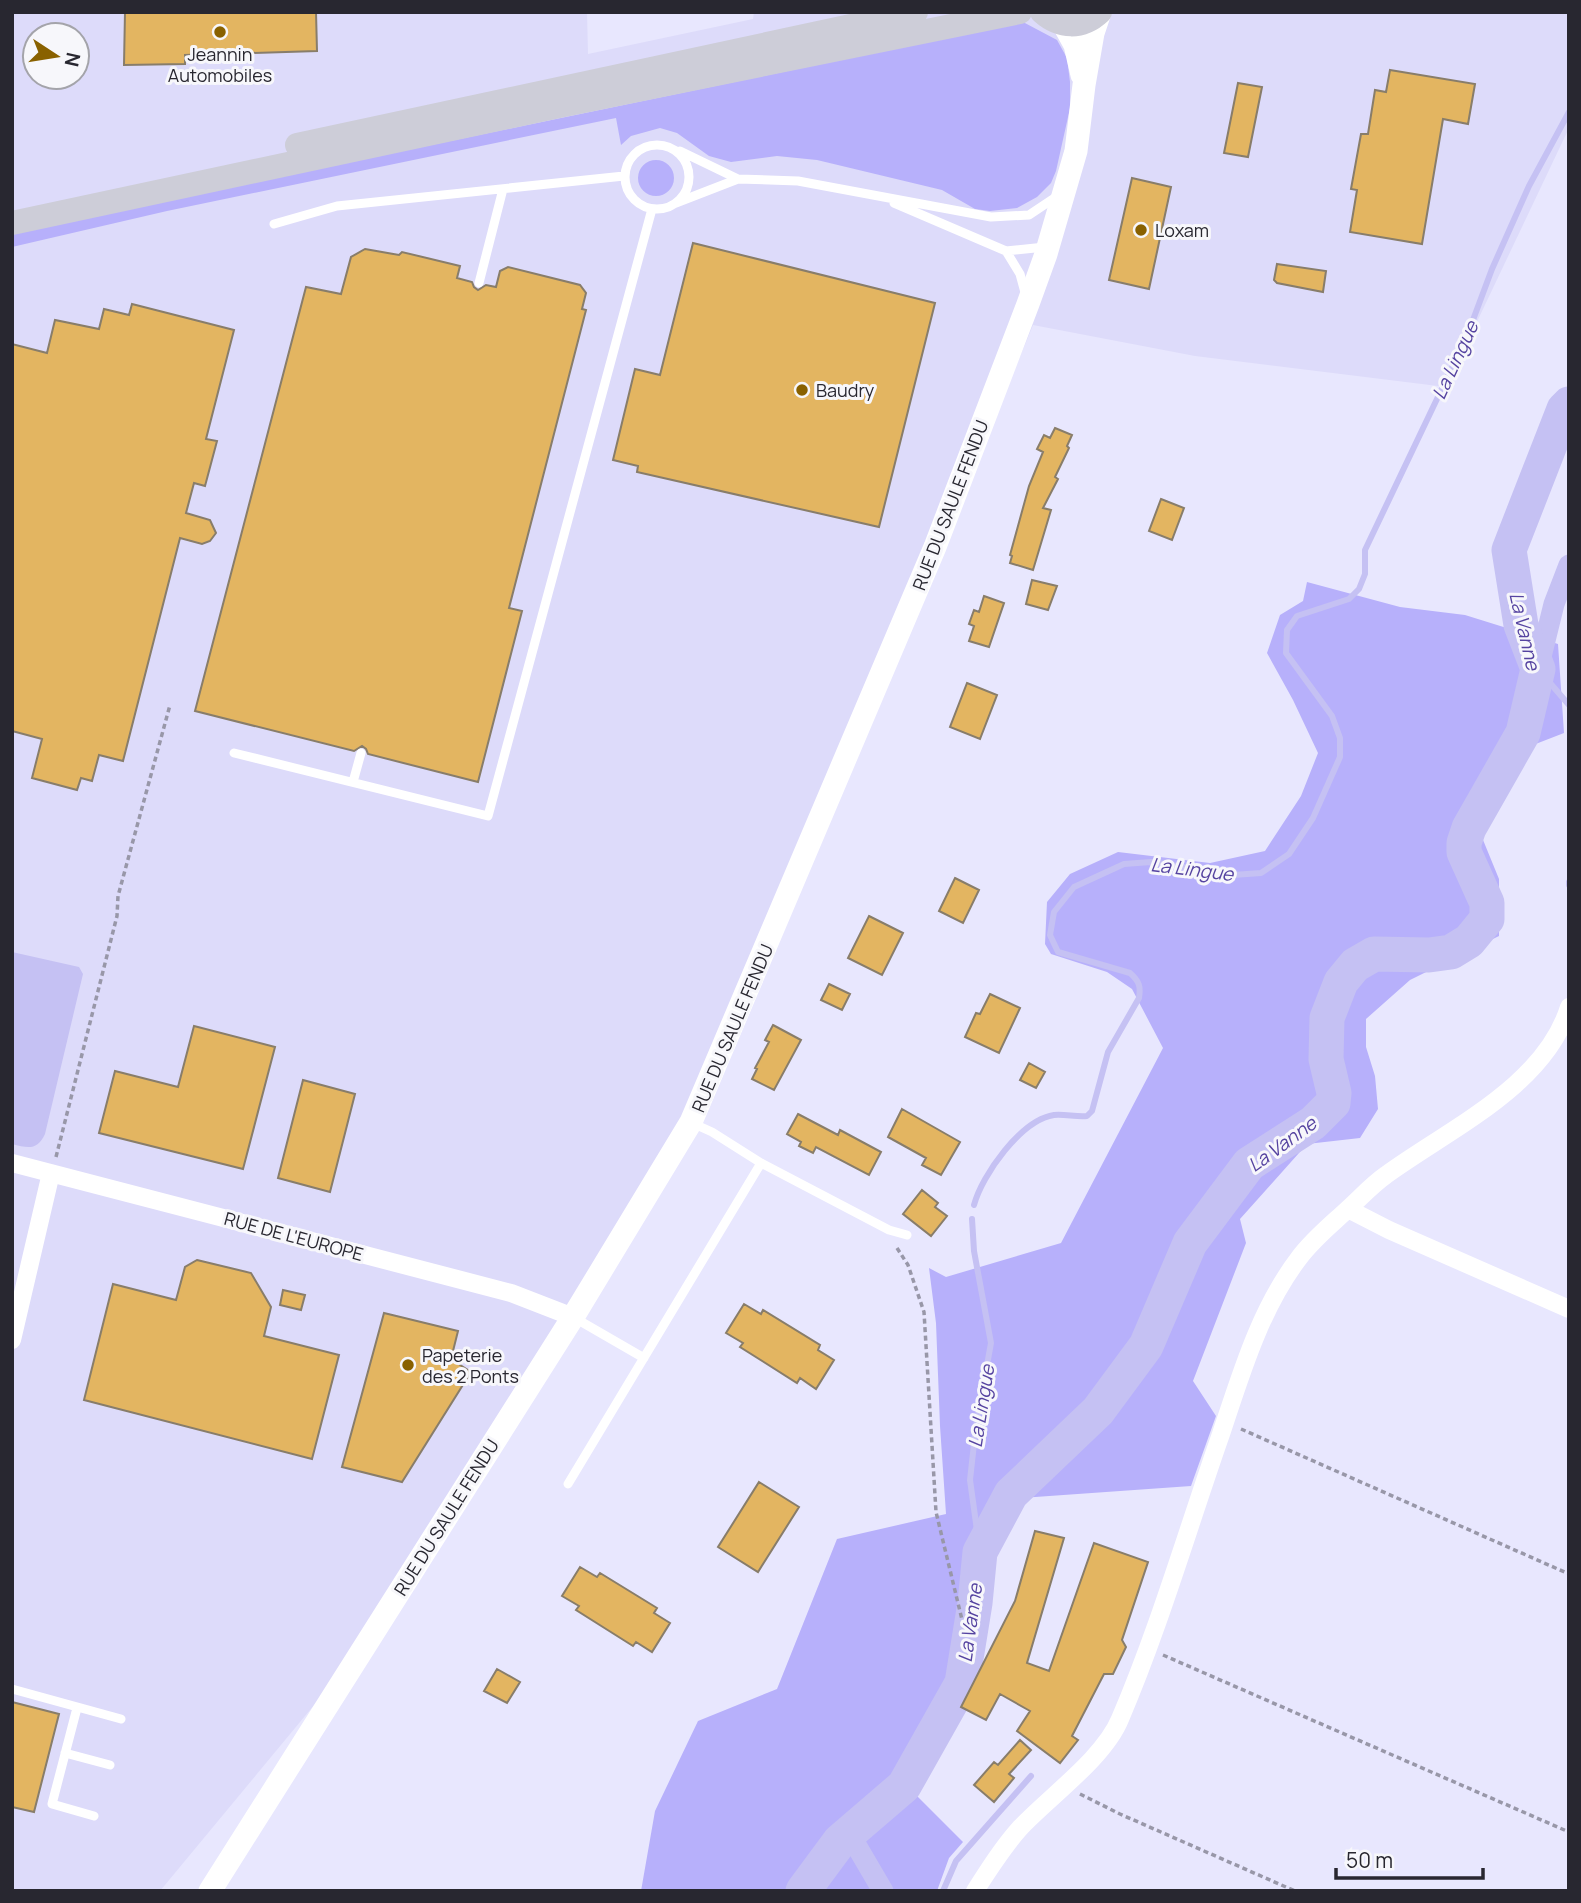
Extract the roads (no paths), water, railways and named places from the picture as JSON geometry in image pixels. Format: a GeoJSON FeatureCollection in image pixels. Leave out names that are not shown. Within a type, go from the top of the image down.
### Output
{"type":"FeatureCollection","features":[{"type":"Feature","properties":{"kind":"main road"},"geometry":{"type":"LineString","coordinates":[[12,208],[916,12]]}},
{"type":"Feature","properties":{"kind":"main road"},"geometry":{"type":"LineString","coordinates":[[12,223],[559,106],[1039,15],[1087,22],[1100,12]]}},
{"type":"Feature","properties":{"kind":"street","name":"RUE DU SAULE FENDU"},"geometry":{"type":"LineString","coordinates":[[210,1891],[573,1317],[691,1122],[935,547],[1028,304],[1076,151],[1084,85],[1093,33],[1100,12]]}},
{"type":"Feature","properties":{"kind":"street","name":"RUE DU SAULE FENDU"},"geometry":{"type":"LineString","coordinates":[[1039,15],[1075,45],[1084,85]]}},
{"type":"Feature","properties":{"kind":"street"},"geometry":{"type":"LineString","coordinates":[[975,1891],[1020,1828],[1068,1783],[1115,1731],[1147,1648],[1239,1379],[1284,1280],[1307,1248],[1383,1177],[1498,1099],[1521,1079],[1552,1045],[1569,1007]]}},
{"type":"Feature","properties":{"kind":"street","name":"RUE DE L'EUROPE"},"geometry":{"type":"LineString","coordinates":[[12,1163],[511,1293],[573,1317]]}},
{"type":"Feature","properties":{"kind":"street"},"geometry":{"type":"LineString","coordinates":[[12,1340],[51,1173]]}},
{"type":"Feature","properties":{"kind":"street"},"geometry":{"type":"LineString","coordinates":[[1348,1209],[1389,1230],[1569,1309]]}},
{"type":"Feature","properties":{"kind":"lane"},"geometry":{"type":"LineString","coordinates":[[738,179],[660,144],[640,149],[632,156],[624,176],[629,194],[643,206],[652,209],[668,207],[738,179],[799,181],[991,217],[1029,215],[1063,192]]}},
{"type":"Feature","properties":{"kind":"lane"},"geometry":{"type":"LineString","coordinates":[[671,147],[679,152],[689,169],[687,188],[676,203]]}},
{"type":"Feature","properties":{"kind":"lane"},"geometry":{"type":"LineString","coordinates":[[274,224],[337,206],[624,176]]}},
{"type":"Feature","properties":{"kind":"lane"},"geometry":{"type":"LineString","coordinates":[[479,283],[503,189]]}},
{"type":"Feature","properties":{"kind":"lane"},"geometry":{"type":"LineString","coordinates":[[876,196],[1006,250],[1047,247]]}},
{"type":"Feature","properties":{"kind":"lane"},"geometry":{"type":"LineString","coordinates":[[234,753],[488,816],[652,209]]}},
{"type":"Feature","properties":{"kind":"lane"},"geometry":{"type":"LineString","coordinates":[[1006,250],[1020,274],[1028,304]]}},
{"type":"Feature","properties":{"kind":"lane"},"geometry":{"type":"LineString","coordinates":[[353,782],[361,753]]}},
{"type":"Feature","properties":{"kind":"lane"},"geometry":{"type":"LineString","coordinates":[[691,1122],[761,1163],[889,1230],[907,1235]]}},
{"type":"Feature","properties":{"kind":"lane"},"geometry":{"type":"LineString","coordinates":[[568,1484],[761,1163]]}},
{"type":"Feature","properties":{"kind":"lane"},"geometry":{"type":"LineString","coordinates":[[573,1317],[644,1358]]}},
{"type":"Feature","properties":{"kind":"lane"},"geometry":{"type":"LineString","coordinates":[[12,1689],[121,1719]]}},
{"type":"Feature","properties":{"kind":"lane"},"geometry":{"type":"LineString","coordinates":[[77,1708],[52,1804],[94,1815]]}},
{"type":"Feature","properties":{"kind":"lane"},"geometry":{"type":"LineString","coordinates":[[65,1753],[110,1765]]}},
{"type":"Feature","properties":{"kind":"waterway","name":"La Lingue"},"geometry":{"type":"LineString","coordinates":[[974,1205],[994,1165],[1016,1138],[1029,1127],[1054,1115],[1087,1116],[1092,1111],[1108,1052],[1139,998],[1139,984],[1130,973],[1058,952],[1050,935],[1054,912],[1074,887],[1124,864],[1151,862],[1233,875],[1261,873],[1289,854],[1313,818],[1340,757],[1340,738],[1332,716],[1286,653],[1287,630],[1297,616],[1349,599],[1359,589],[1365,574],[1365,550],[1467,336],[1492,269],[1529,186],[1569,112]]}},
{"type":"Feature","properties":{"kind":"waterway","name":"La Vanne"},"geometry":{"type":"LineString","coordinates":[[803,1891],[840,1841],[904,1786],[962,1683],[980,1552],[1011,1494],[1098,1411],[1146,1346],[1190,1243],[1249,1164],[1313,1123],[1333,1103],[1334,1093],[1326,1059],[1327,1018],[1341,982],[1355,965],[1374,954],[1429,955],[1451,952],[1469,941],[1487,919],[1487,903],[1464,852],[1464,843],[1469,828],[1523,733],[1538,669],[1521,625],[1509,550],[1564,409],[1569,404]]}},
{"type":"Feature","properties":{"kind":"waterway"},"geometry":{"type":"LineString","coordinates":[[1538,669],[1554,604],[1569,565]]}},
{"type":"Feature","properties":{"kind":"waterway"},"geometry":{"type":"LineString","coordinates":[[1538,669],[1569,705]]}},
{"type":"Feature","properties":{"kind":"waterway","name":"La Lingue"},"geometry":{"type":"LineString","coordinates":[[972,1219],[974,1251],[991,1343],[976,1426],[970,1480],[980,1552]]}},
{"type":"Feature","properties":{"kind":"waterway"},"geometry":{"type":"LineString","coordinates":[[943,1891],[956,1861],[1031,1776]]}},
{"type":"Feature","properties":{"kind":"waterway"},"geometry":{"type":"LineString","coordinates":[[849,1833],[883,1891]]}},
{"type":"Feature","properties":{"kind":"place","name":"Jeannin Automobiles"},"geometry":{"type":"Point","coordinates":[220,32]}},
{"type":"Feature","properties":{"kind":"place","name":"Loxam"},"geometry":{"type":"Point","coordinates":[1141,230]}},
{"type":"Feature","properties":{"kind":"place","name":"Baudry"},"geometry":{"type":"Point","coordinates":[802,390]}},
{"type":"Feature","properties":{"kind":"place","name":"Papeterie des 2 Ponts"},"geometry":{"type":"Point","coordinates":[408,1365]}}]}
